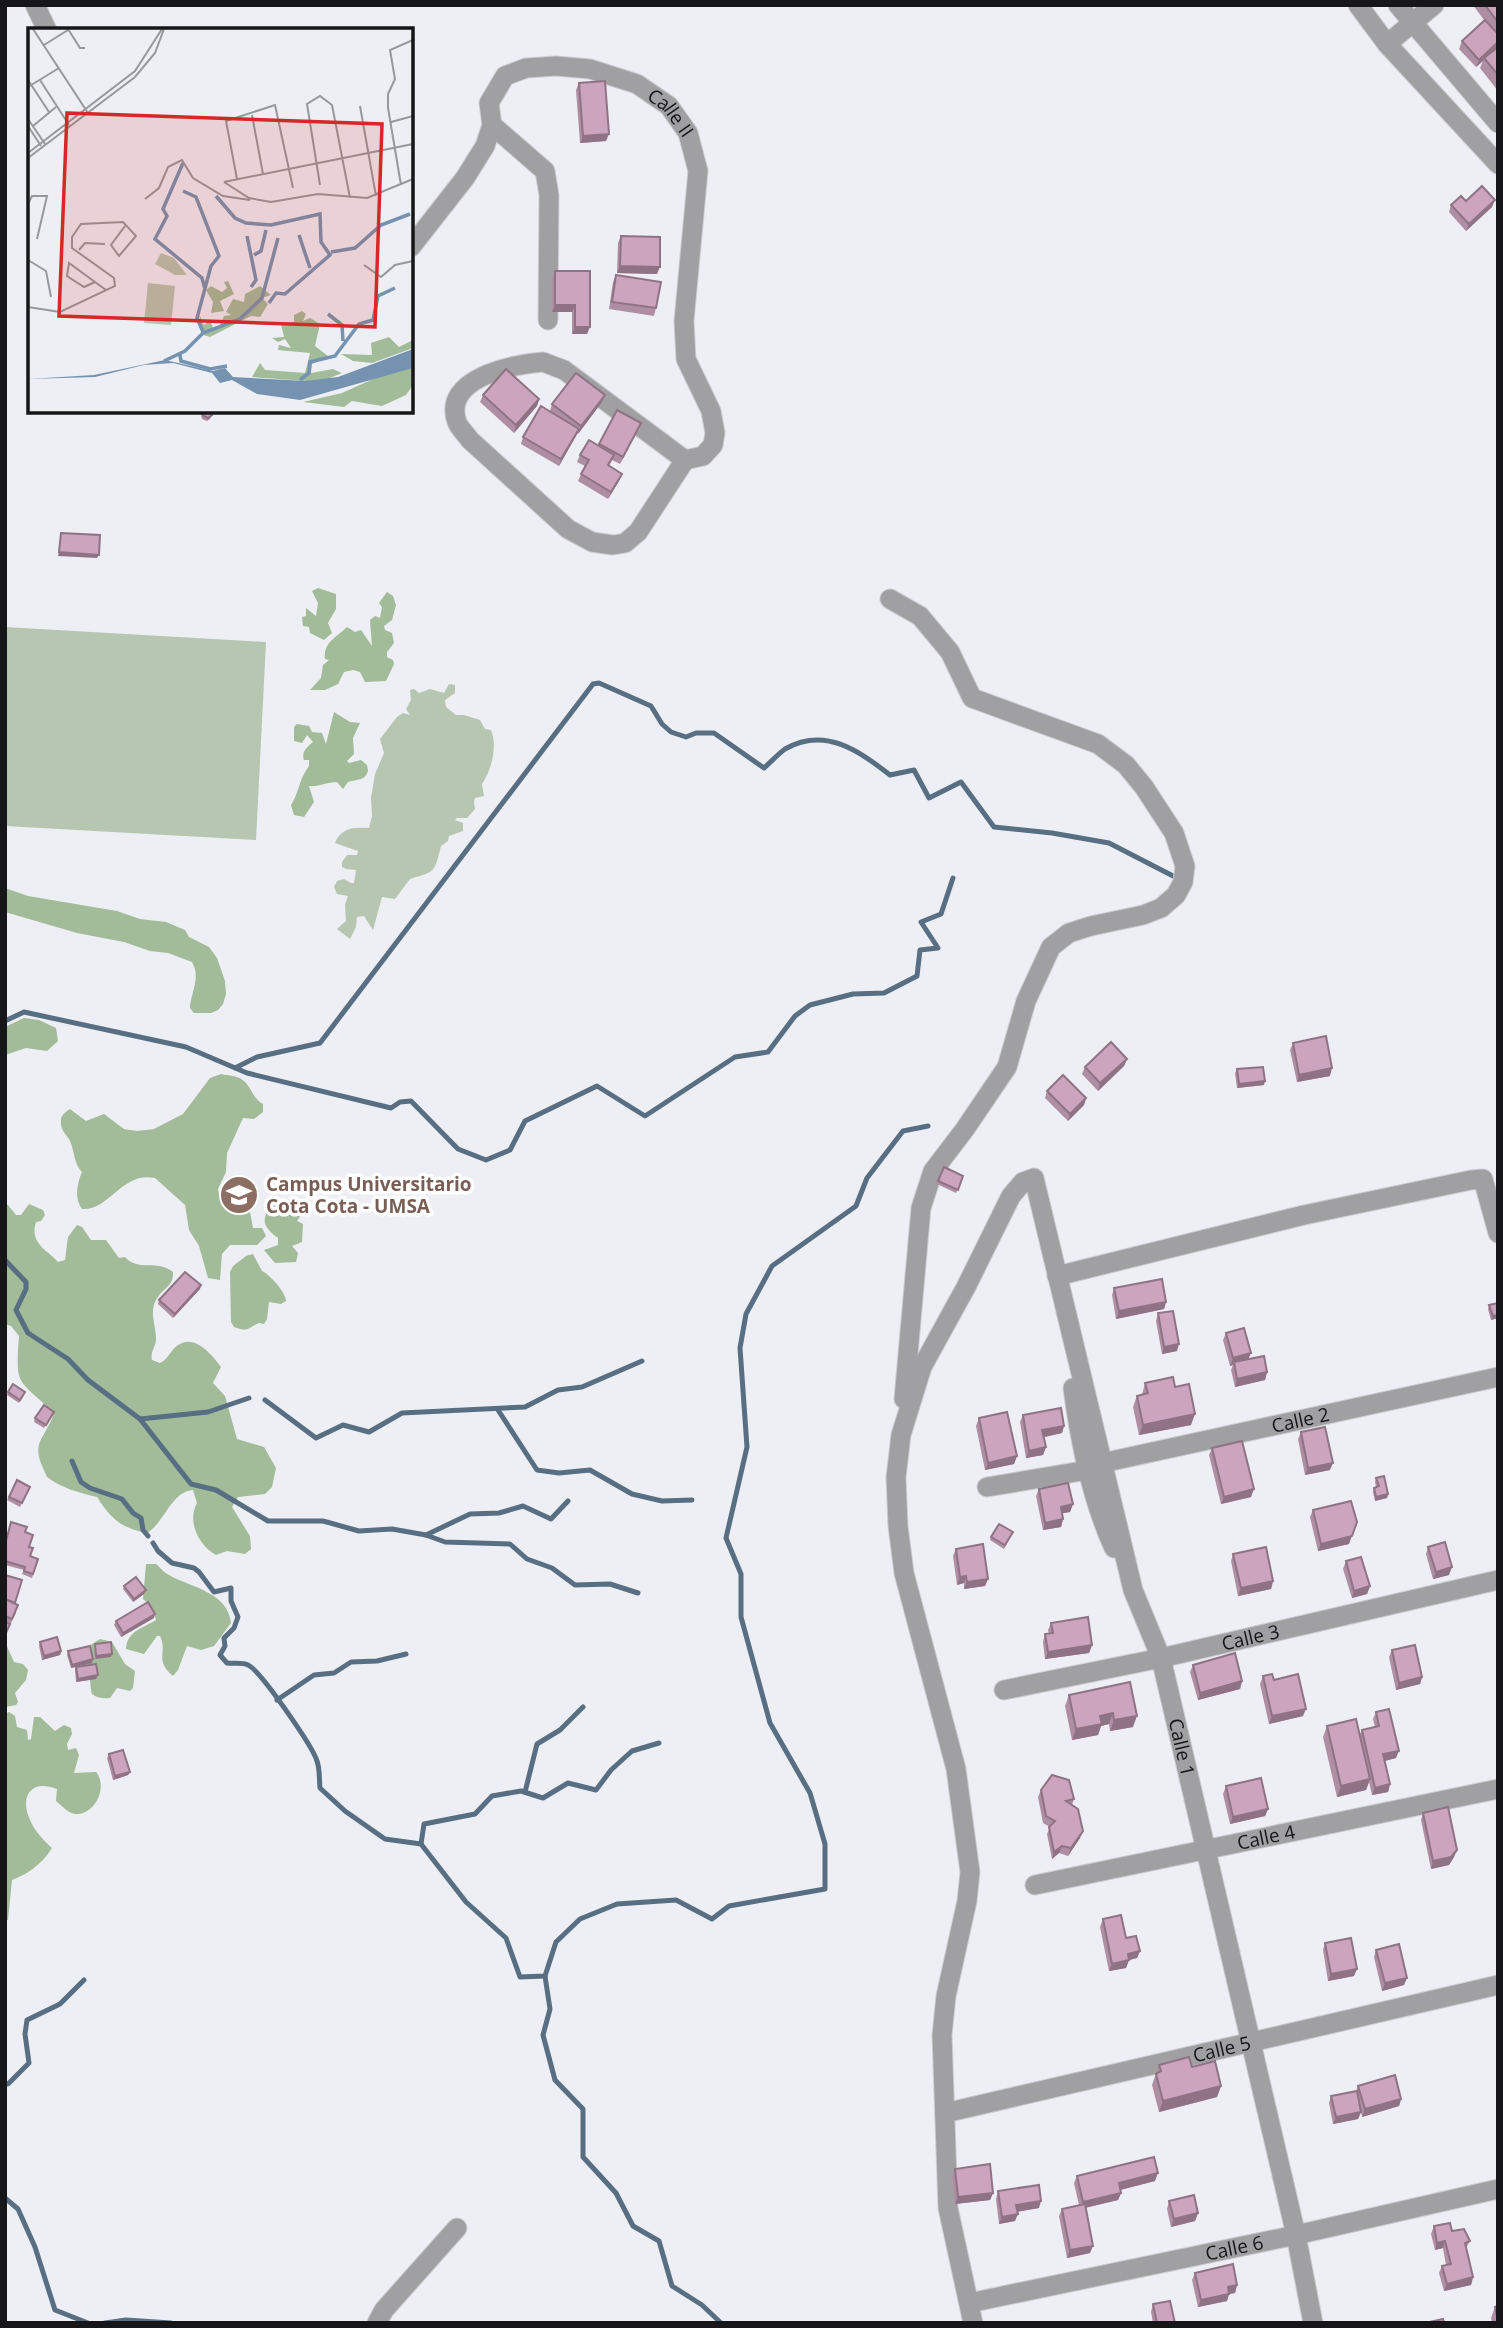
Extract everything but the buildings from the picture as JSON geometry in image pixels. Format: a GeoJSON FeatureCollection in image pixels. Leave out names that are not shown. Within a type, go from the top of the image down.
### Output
{"type":"FeatureCollection","features":[{"type":"Feature","properties":{"kind":"street"},"geometry":{"type":"LineString","coordinates":[[35,5],[46,28]]}},
{"type":"Feature","properties":{"kind":"street"},"geometry":{"type":"LineString","coordinates":[[1358,5],[1387,44],[1498,164]]}},
{"type":"Feature","properties":{"kind":"street"},"geometry":{"type":"LineString","coordinates":[[1398,5],[1498,123]]}},
{"type":"Feature","properties":{"kind":"street"},"geometry":{"type":"LineString","coordinates":[[1387,44],[1434,5]]}},
{"type":"Feature","properties":{"kind":"street","name":"Calle II"},"geometry":{"type":"LineString","coordinates":[[413,244],[465,178],[485,146],[492,125],[489,103],[505,76],[526,68],[556,66],[590,69],[637,84],[669,106],[688,133],[698,171],[684,321],[687,359],[711,411],[715,433],[713,445],[703,456],[685,460]]}},
{"type":"Feature","properties":{"kind":"street"},"geometry":{"type":"LineString","coordinates":[[492,125],[545,172],[549,195],[548,320]]}},
{"type":"Feature","properties":{"kind":"street"},"geometry":{"type":"LineString","coordinates":[[543,362],[564,370],[685,460],[638,532],[625,543],[612,545],[592,542],[568,529],[470,440],[457,422],[455,407],[461,390],[479,378],[521,363],[543,362]]}},
{"type":"Feature","properties":{"kind":"street"},"geometry":{"type":"LineString","coordinates":[[890,598],[920,616],[928,625],[950,652],[972,698],[1098,744],[1126,765],[1144,787],[1174,834],[1185,866],[1183,882],[1175,895],[1161,908],[1069,933],[1051,947],[1026,1001],[1007,1067],[933,1171],[921,1208],[896,1477],[898,1526],[904,1573],[956,1769],[970,1872],[967,1900],[946,1996],[942,2035],[942,2088],[948,2208],[974,2323]]}},
{"type":"Feature","properties":{"kind":"street"},"geometry":{"type":"LineString","coordinates":[[901,1435],[922,1367],[1011,1196],[1023,1182],[1034,1178],[1058,1276],[1304,1215],[1471,1180],[1483,1180],[1498,1233]]}},
{"type":"Feature","properties":{"kind":"street","name":"Calle 1"},"geometry":{"type":"LineString","coordinates":[[1058,1276],[1071,1331],[1073,1389],[1095,1466],[1104,1526],[1161,1658],[1296,2235],[1314,2323]]}},
{"type":"Feature","properties":{"kind":"street","name":"Calle 2"},"geometry":{"type":"LineString","coordinates":[[987,1487],[1095,1466],[1498,1377]]}},
{"type":"Feature","properties":{"kind":"street","name":"Calle 3"},"geometry":{"type":"LineString","coordinates":[[1004,1690],[1161,1658],[1498,1580]]}},
{"type":"Feature","properties":{"kind":"street","name":"Calle 4"},"geometry":{"type":"LineString","coordinates":[[1035,1885],[1498,1789]]}},
{"type":"Feature","properties":{"kind":"street","name":"Calle 5"},"geometry":{"type":"LineString","coordinates":[[945,2113],[1498,1984]]}},
{"type":"Feature","properties":{"kind":"street","name":"Calle 6"},"geometry":{"type":"LineString","coordinates":[[969,2303],[1296,2235],[1498,2189]]}},
{"type":"Feature","properties":{"kind":"street"},"geometry":{"type":"LineString","coordinates":[[377,2323],[384,2310],[457,2228]]}},
{"type":"Feature","properties":{"kind":"green space"},"geometry":{"type":"Polygon","coordinates":[[[318,588],[336,594],[336,609],[328,623],[332,633],[324,640],[310,633],[309,627],[303,626],[302,617],[306,616],[306,608],[316,616],[318,603],[312,591],[318,588]]]}},
{"type":"Feature","properties":{"kind":"green space"},"geometry":{"type":"Polygon","coordinates":[[[387,592],[393,596],[396,605],[392,620],[384,626],[385,630],[392,633],[394,643],[387,652],[387,657],[393,660],[394,664],[386,681],[365,682],[360,672],[353,670],[344,672],[338,684],[325,690],[310,690],[321,678],[323,665],[329,660],[325,659],[328,644],[347,627],[355,632],[361,630],[372,646],[370,620],[375,616],[380,618],[382,607],[379,603],[387,592]]]}},
{"type":"Feature","properties":{"kind":"green space"},"geometry":{"type":"Polygon","coordinates":[[[5,627],[266,642],[256,840],[5,826],[5,627]]]}},
{"type":"Feature","properties":{"kind":"green space"},"geometry":{"type":"Polygon","coordinates":[[[449,684],[455,685],[455,693],[445,700],[446,707],[456,715],[480,720],[485,729],[491,730],[494,751],[491,766],[482,784],[484,796],[475,798],[475,809],[467,818],[455,820],[463,823],[463,831],[449,836],[448,841],[441,846],[433,870],[410,879],[395,899],[382,897],[373,930],[364,916],[357,917],[350,939],[337,929],[346,921],[345,905],[348,896],[337,894],[334,887],[337,881],[344,879],[354,883],[356,870],[342,867],[342,862],[347,855],[357,855],[358,851],[335,843],[345,831],[369,828],[375,774],[384,753],[380,739],[397,717],[403,713],[410,715],[406,709],[411,700],[410,690],[414,689],[419,693],[430,689],[444,693],[449,684]]]}},
{"type":"Feature","properties":{"kind":"green space"},"geometry":{"type":"Polygon","coordinates":[[[334,712],[350,722],[360,723],[353,738],[354,754],[347,761],[349,763],[361,760],[367,765],[367,774],[363,778],[348,782],[343,789],[337,782],[309,786],[314,802],[304,817],[294,815],[291,805],[309,766],[309,760],[304,760],[303,755],[313,742],[307,735],[302,743],[294,741],[294,727],[297,724],[309,726],[312,732],[322,733],[326,744],[334,712]]]}},
{"type":"Feature","properties":{"kind":"green space"},"geometry":{"type":"Polygon","coordinates":[[[5,888],[28,896],[166,922],[185,930],[189,937],[209,947],[217,958],[225,981],[226,994],[223,1004],[211,1013],[194,1013],[190,1008],[196,979],[192,962],[168,953],[77,933],[5,912],[5,888]]]}},
{"type":"Feature","properties":{"kind":"green space"},"geometry":{"type":"Polygon","coordinates":[[[24,1018],[39,1020],[56,1028],[58,1041],[47,1051],[26,1048],[5,1055],[5,1027],[24,1018]]]}},
{"type":"Feature","properties":{"kind":"green space"},"geometry":{"type":"Polygon","coordinates":[[[221,1074],[244,1081],[263,1104],[263,1112],[254,1119],[243,1118],[227,1153],[226,1172],[218,1189],[219,1195],[224,1202],[245,1202],[249,1206],[253,1228],[262,1228],[266,1236],[257,1245],[230,1245],[222,1254],[220,1280],[208,1278],[199,1246],[189,1230],[185,1205],[155,1178],[133,1180],[100,1204],[82,1209],[77,1191],[82,1172],[69,1139],[62,1130],[61,1121],[70,1109],[86,1121],[104,1114],[124,1129],[154,1129],[183,1114],[210,1078],[221,1074]]]}},
{"type":"Feature","properties":{"kind":"green space"},"geometry":{"type":"Polygon","coordinates":[[[281,1199],[295,1200],[301,1204],[303,1212],[297,1221],[303,1224],[302,1242],[292,1246],[298,1253],[296,1262],[275,1263],[264,1250],[278,1245],[278,1238],[267,1228],[265,1218],[281,1199]]]}},
{"type":"Feature","properties":{"kind":"green space"},"geometry":{"type":"Polygon","coordinates":[[[29,1204],[43,1210],[45,1215],[41,1221],[36,1222],[35,1235],[40,1245],[58,1262],[65,1260],[68,1237],[77,1225],[82,1227],[91,1240],[106,1240],[119,1258],[125,1257],[136,1264],[161,1266],[173,1272],[172,1281],[158,1296],[154,1305],[156,1339],[152,1360],[160,1363],[177,1346],[186,1342],[198,1344],[209,1353],[221,1367],[213,1383],[225,1396],[237,1439],[264,1447],[276,1468],[272,1487],[265,1494],[238,1497],[232,1507],[250,1536],[251,1549],[245,1554],[227,1551],[216,1555],[199,1539],[193,1517],[197,1503],[193,1490],[179,1496],[147,1533],[118,1521],[97,1497],[64,1487],[47,1477],[38,1450],[54,1413],[22,1381],[18,1365],[19,1336],[11,1326],[5,1324],[5,1205],[16,1215],[21,1215],[29,1204]]]}},
{"type":"Feature","properties":{"kind":"green space"},"geometry":{"type":"Polygon","coordinates":[[[253,1254],[262,1271],[280,1288],[286,1301],[281,1304],[269,1302],[264,1324],[242,1329],[234,1327],[231,1322],[230,1272],[233,1266],[253,1254]]]}},
{"type":"Feature","properties":{"kind":"green space"},"geometry":{"type":"Polygon","coordinates":[[[146,1564],[156,1564],[167,1574],[216,1597],[223,1604],[231,1623],[214,1646],[201,1650],[187,1646],[173,1676],[164,1665],[160,1636],[157,1636],[144,1654],[126,1649],[133,1634],[156,1620],[152,1607],[143,1599],[146,1564]]]}},
{"type":"Feature","properties":{"kind":"green space"},"geometry":{"type":"Polygon","coordinates":[[[100,1639],[112,1642],[125,1664],[135,1671],[133,1688],[130,1691],[117,1688],[110,1698],[92,1694],[83,1654],[84,1649],[100,1639]]]}},
{"type":"Feature","properties":{"kind":"green space"},"geometry":{"type":"Polygon","coordinates":[[[5,1642],[14,1662],[23,1664],[28,1670],[26,1680],[15,1693],[18,1702],[5,1707],[5,1642]]]}},
{"type":"Feature","properties":{"kind":"green space"},"geometry":{"type":"Polygon","coordinates":[[[9,1712],[15,1716],[17,1727],[27,1730],[28,1740],[31,1739],[34,1717],[40,1717],[55,1731],[64,1725],[71,1728],[68,1750],[76,1748],[79,1755],[74,1773],[96,1772],[101,1785],[94,1805],[89,1810],[75,1814],[56,1801],[57,1789],[39,1786],[29,1793],[26,1806],[31,1822],[52,1848],[34,1868],[12,1880],[8,1920],[5,1920],[5,1714],[9,1712]]]}},
{"type":"Feature","properties":{"kind":"waterway"},"geometry":{"type":"LineString","coordinates":[[235,1068],[257,1057],[320,1043],[593,684],[599,683],[651,706],[662,724],[671,732],[686,737],[696,733],[714,733],[764,768],[785,749],[800,743],[814,740],[841,744],[890,775],[914,770],[929,798],[961,782],[994,827],[1109,843],[1177,878]]}},
{"type":"Feature","properties":{"kind":"waterway"},"geometry":{"type":"LineString","coordinates":[[5,1021],[24,1012],[186,1047],[247,1073],[391,1108],[400,1102],[411,1101],[458,1149],[486,1160],[510,1150],[525,1121],[597,1086],[645,1116],[735,1057],[768,1052],[795,1016],[810,1005],[853,994],[884,993],[917,976],[920,950],[938,948],[921,922],[941,914],[953,878]]}},
{"type":"Feature","properties":{"kind":"waterway"},"geometry":{"type":"LineString","coordinates":[[153,1543],[172,1563],[194,1568],[199,1572],[214,1592],[231,1588],[231,1601],[238,1617],[234,1628],[224,1638],[225,1646],[220,1655],[227,1663],[248,1665],[274,1694],[317,1761],[320,1788],[345,1811],[385,1839],[421,1844],[466,1902],[506,1938],[520,1977],[545,1976],[556,1942],[580,1919],[617,1904],[676,1900],[712,1919],[729,1906],[825,1889],[825,1844],[810,1793],[770,1723],[741,1617],[741,1574],[726,1538],[747,1447],[740,1348],[746,1314],[772,1266],[856,1206],[867,1178],[903,1131],[928,1126]]}},
{"type":"Feature","properties":{"kind":"waterway"},"geometry":{"type":"LineString","coordinates":[[5,1260],[26,1282],[26,1289],[16,1310],[28,1333],[68,1359],[88,1380],[140,1419],[191,1484],[216,1490],[268,1521],[323,1521],[359,1531],[392,1529],[426,1535],[445,1542],[510,1544],[527,1559],[552,1568],[575,1585],[610,1584],[638,1593]]}},
{"type":"Feature","properties":{"kind":"waterway"},"geometry":{"type":"LineString","coordinates":[[265,1400],[316,1438],[343,1425],[369,1432],[402,1413],[525,1407],[558,1390],[582,1387],[642,1361]]}},
{"type":"Feature","properties":{"kind":"waterway"},"geometry":{"type":"LineString","coordinates":[[140,1419],[208,1412],[249,1398]]}},
{"type":"Feature","properties":{"kind":"waterway"},"geometry":{"type":"LineString","coordinates":[[498,1410],[537,1470],[559,1473],[590,1470],[632,1494],[662,1501],[692,1500]]}},
{"type":"Feature","properties":{"kind":"waterway"},"geometry":{"type":"LineString","coordinates":[[72,1461],[81,1482],[122,1499],[133,1513],[141,1518],[143,1530],[148,1536]]}},
{"type":"Feature","properties":{"kind":"waterway"},"geometry":{"type":"LineString","coordinates":[[426,1535],[470,1514],[499,1513],[523,1506],[551,1519],[568,1501]]}},
{"type":"Feature","properties":{"kind":"waterway"},"geometry":{"type":"LineString","coordinates":[[277,1700],[314,1675],[334,1673],[351,1662],[377,1661],[406,1654]]}},
{"type":"Feature","properties":{"kind":"waterway"},"geometry":{"type":"LineString","coordinates":[[525,1792],[537,1744],[560,1730],[583,1707]]}},
{"type":"Feature","properties":{"kind":"waterway"},"geometry":{"type":"LineString","coordinates":[[421,1844],[424,1824],[475,1814],[492,1796],[521,1791],[543,1798],[568,1783],[596,1790],[611,1770],[632,1751],[659,1743]]}},
{"type":"Feature","properties":{"kind":"waterway"},"geometry":{"type":"LineString","coordinates":[[545,1976],[550,2009],[543,2035],[555,2080],[583,2109],[583,2157],[616,2193],[633,2226],[659,2241],[672,2286],[702,2305],[721,2323]]}},
{"type":"Feature","properties":{"kind":"waterway"},"geometry":{"type":"LineString","coordinates":[[5,2084],[29,2063],[25,2034],[27,2020],[60,2004],[84,1980]]}},
{"type":"Feature","properties":{"kind":"waterway"},"geometry":{"type":"LineString","coordinates":[[5,2198],[18,2209],[35,2247],[55,2310],[88,2323]]}},
{"type":"Feature","properties":{"kind":"waterway"},"geometry":{"type":"LineString","coordinates":[[105,2323],[126,2320],[171,2323]]}},
{"type":"Feature","properties":{"kind":"place","name":"Campus Universitario Cota Cota - UMSA"},"geometry":{"type":"Point","coordinates":[239,1195]}}]}
